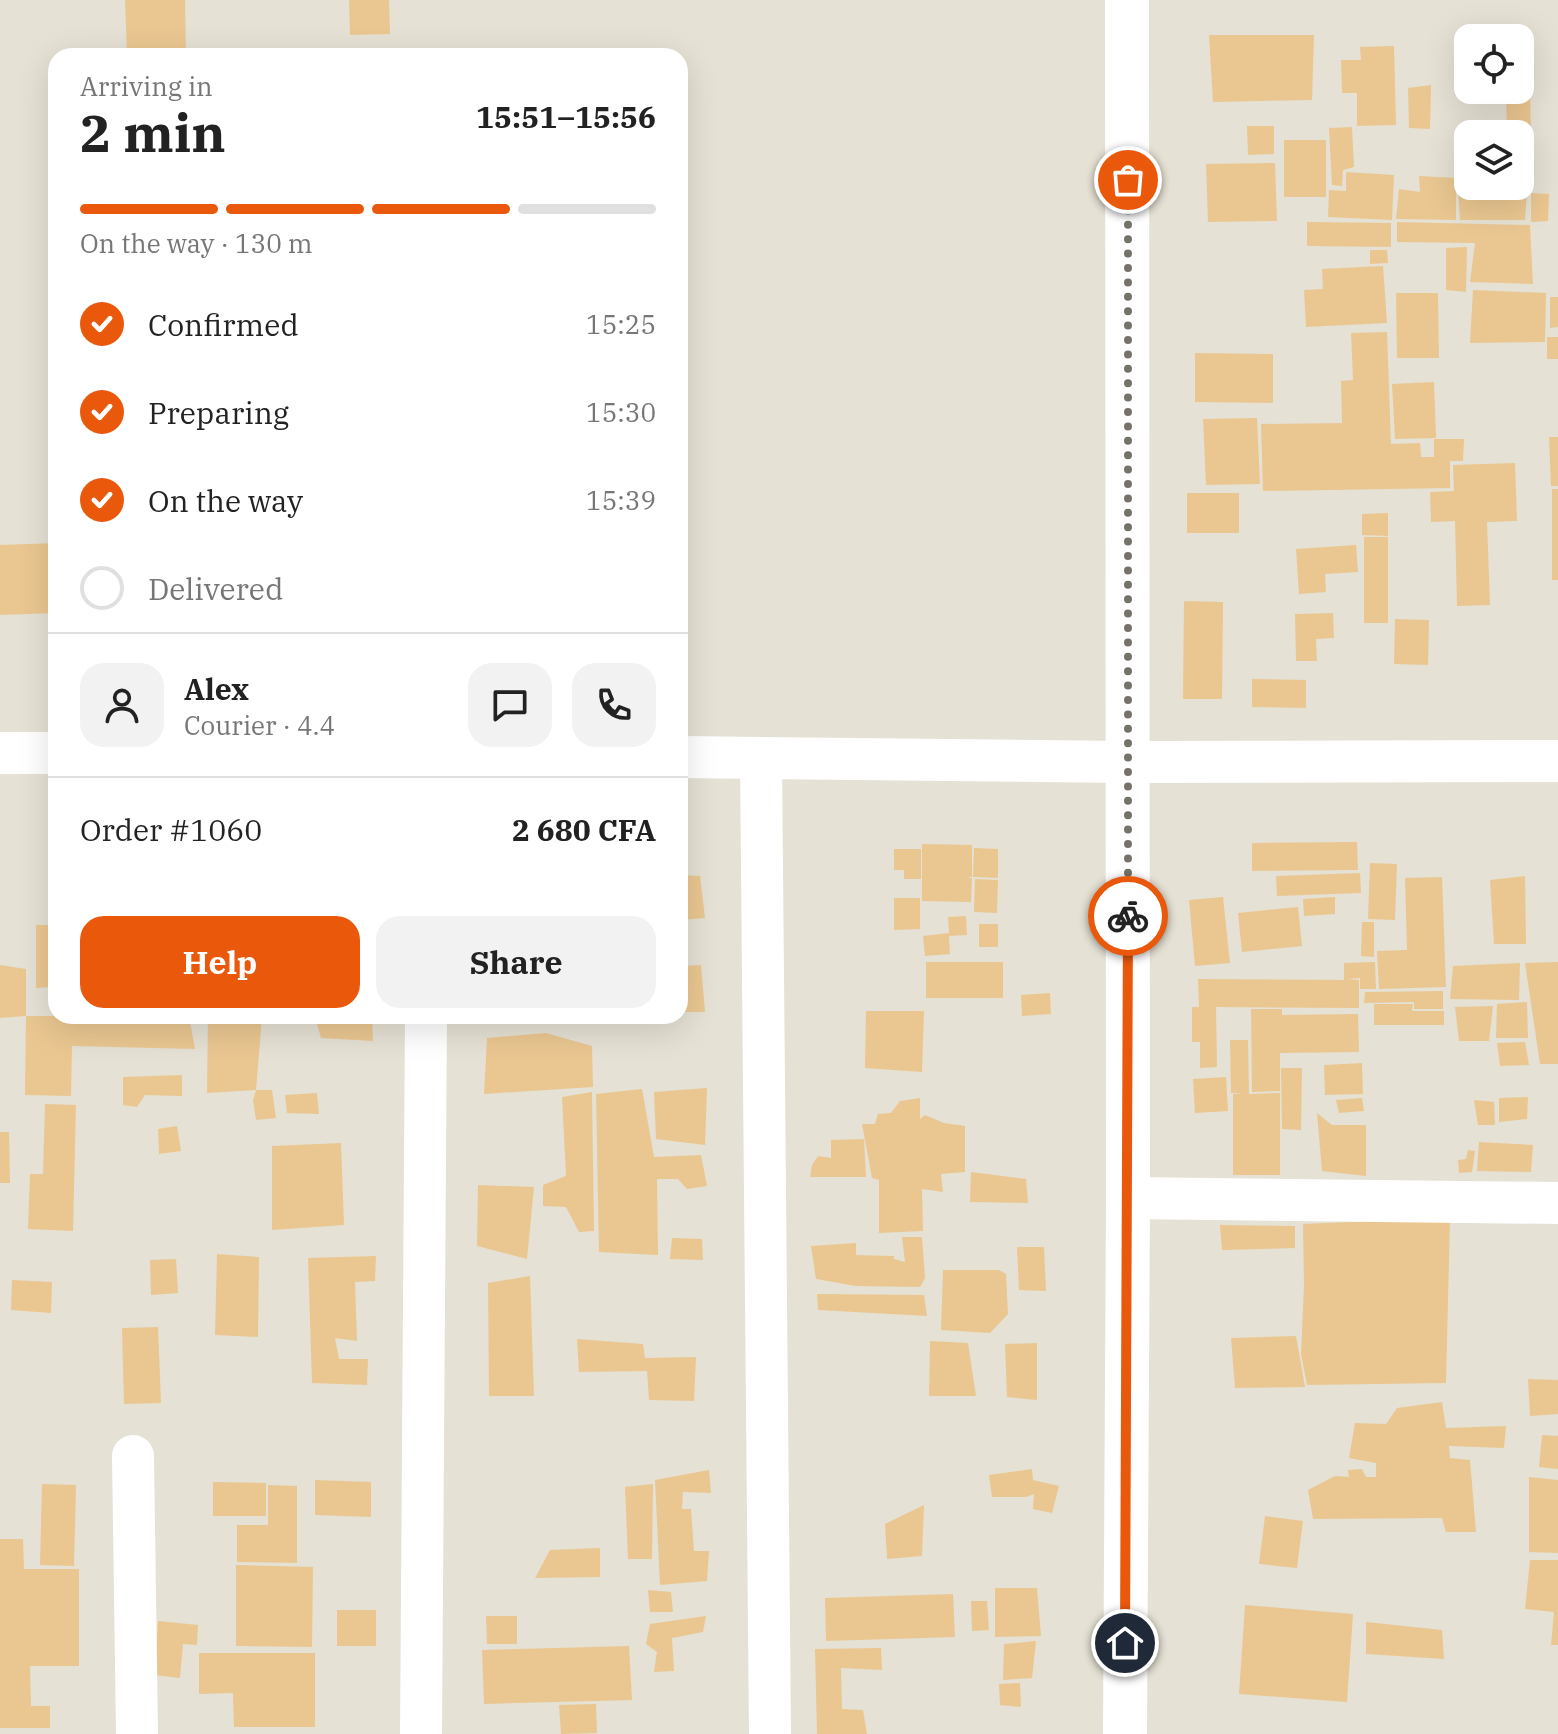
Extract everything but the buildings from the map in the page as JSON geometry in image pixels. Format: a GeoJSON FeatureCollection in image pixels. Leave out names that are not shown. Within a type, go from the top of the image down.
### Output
{"type":"FeatureCollection","features":[{"type":"Feature","properties":{"kind":"street"},"geometry":{"type":"LineString","coordinates":[[1125,1734],[1127,0]]}},
{"type":"Feature","properties":{"kind":"street"},"geometry":{"type":"LineString","coordinates":[[0,753],[48,753]]}},
{"type":"Feature","properties":{"kind":"street"},"geometry":{"type":"LineString","coordinates":[[688,757],[1128,762],[1558,761]]}},
{"type":"Feature","properties":{"kind":"street"},"geometry":{"type":"LineString","coordinates":[[761,758],[770,1734]]}},
{"type":"Feature","properties":{"kind":"street"},"geometry":{"type":"LineString","coordinates":[[421,1734],[426,1024]]}},
{"type":"Feature","properties":{"kind":"street"},"geometry":{"type":"LineString","coordinates":[[1128,1198],[1558,1203]]}},
{"type":"Feature","properties":{"kind":"street"},"geometry":{"type":"LineString","coordinates":[[133,1456],[137,1734]]}},
{"type":"Feature","properties":{"kind":"way so far"},"geometry":{"type":"LineString","coordinates":[[1128,180],[1128,916]]}},
{"type":"Feature","properties":{"kind":"route"},"geometry":{"type":"LineString","coordinates":[[1125,1643],[1128,916]]}}]}
